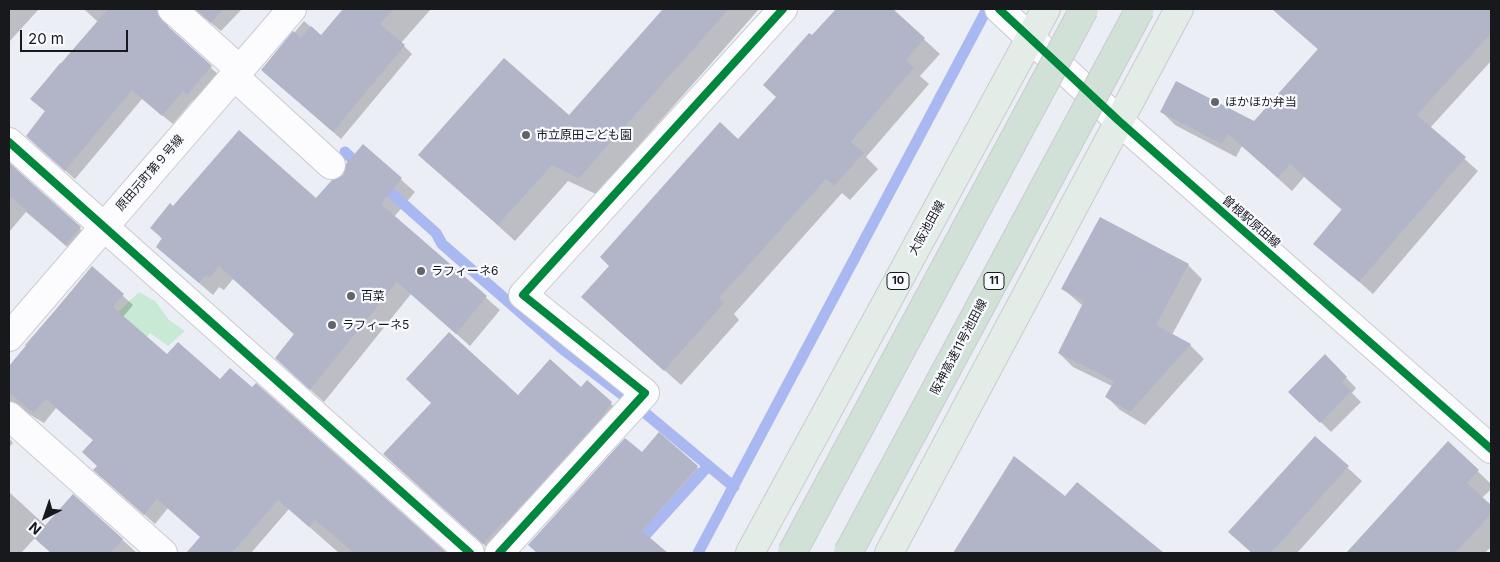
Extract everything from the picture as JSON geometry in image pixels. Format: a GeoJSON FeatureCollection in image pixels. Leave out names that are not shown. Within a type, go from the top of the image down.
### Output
{"type":"FeatureCollection","features":[{"type":"Feature","properties":{"kind":"highway"},"geometry":{"type":"LineString","coordinates":[[792,553],[1084,9]]}},
{"type":"Feature","properties":{"kind":"highway","name":"阪神高速11号池田線"},"geometry":{"type":"LineString","coordinates":[[848,553],[1140,9]]}},
{"type":"Feature","properties":{"kind":"main road","name":"大阪池田線"},"geometry":{"type":"LineString","coordinates":[[750,553],[1046,9]]}},
{"type":"Feature","properties":{"kind":"main road"},"geometry":{"type":"LineString","coordinates":[[888,553],[1179,9]]}},
{"type":"Feature","properties":{"kind":"street"},"geometry":{"type":"LineString","coordinates":[[172,9],[331,164]]}},
{"type":"Feature","properties":{"kind":"street","name":"原田元町第９号線"},"geometry":{"type":"LineString","coordinates":[[9,337],[292,9]]}},
{"type":"Feature","properties":{"kind":"street"},"geometry":{"type":"LineString","coordinates":[[499,553],[644,394],[523,295],[783,9]]}},
{"type":"Feature","properties":{"kind":"street","name":"曽根駅原田線"},"geometry":{"type":"LineString","coordinates":[[1004,13],[1119,121],[1491,449]]}},
{"type":"Feature","properties":{"kind":"street"},"geometry":{"type":"LineString","coordinates":[[9,142],[470,553]]}},
{"type":"Feature","properties":{"kind":"street"},"geometry":{"type":"LineString","coordinates":[[9,416],[163,553]]}},
{"type":"Feature","properties":{"kind":"green space"},"geometry":{"type":"Polygon","coordinates":[[[139,292],[155,301],[169,320],[185,331],[168,346],[150,333],[133,350],[100,329],[139,292]]]}},
{"type":"Feature","properties":{"kind":"building"},"geometry":{"type":"Polygon","coordinates":[[[108,9],[157,9],[162,21],[212,66],[187,95],[183,91],[162,116],[132,90],[65,171],[26,136],[45,111],[30,99],[108,9]]]}},
{"type":"Feature","properties":{"kind":"building"},"geometry":{"type":"Polygon","coordinates":[[[195,9],[224,9],[211,23],[195,9]]]}},
{"type":"Feature","properties":{"kind":"building"},"geometry":{"type":"Polygon","coordinates":[[[343,9],[394,9],[380,24],[405,45],[333,132],[261,70],[293,31],[301,38],[311,26],[321,35],[343,9]]]}},
{"type":"Feature","properties":{"kind":"building","name":"市立原田こども園"},"geometry":{"type":"Polygon","coordinates":[[[663,9],[729,9],[579,178],[552,165],[498,225],[418,155],[504,58],[569,115],[663,9]]]}},
{"type":"Feature","properties":{"kind":"building"},"geometry":{"type":"Polygon","coordinates":[[[836,9],[893,9],[925,38],[906,60],[914,68],[851,142],[864,153],[834,186],[826,179],[719,298],[724,303],[664,371],[581,297],[609,266],[600,257],[720,122],[738,139],[776,97],[763,85],[809,33],[812,35],[836,9]]]}},
{"type":"Feature","properties":{"kind":"building"},"geometry":{"type":"Polygon","coordinates":[[[1272,9],[1491,9],[1491,33],[1417,115],[1466,157],[1359,282],[1313,244],[1342,209],[1290,164],[1278,178],[1228,134],[1222,144],[1160,112],[1176,81],[1254,121],[1318,49],[1272,9]]]}},
{"type":"Feature","properties":{"kind":"building"},"geometry":{"type":"Polygon","coordinates":[[[239,130],[316,198],[332,180],[343,175],[346,164],[363,144],[402,178],[381,204],[487,296],[456,334],[397,282],[310,390],[275,358],[294,334],[219,266],[210,278],[206,275],[199,283],[156,247],[162,238],[150,228],[170,203],[173,206],[239,130]]]}},
{"type":"Feature","properties":{"kind":"building"},"geometry":{"type":"Polygon","coordinates":[[[9,163],[81,227],[65,245],[9,195],[9,163]]]}},
{"type":"Feature","properties":{"kind":"building"},"geometry":{"type":"Polygon","coordinates":[[[1100,217],[1189,264],[1156,325],[1191,344],[1130,412],[1105,397],[1114,381],[1058,353],[1084,301],[1061,289],[1100,217]]]}},
{"type":"Feature","properties":{"kind":"building"},"geometry":{"type":"Polygon","coordinates":[[[92,266],[124,294],[113,307],[167,354],[178,342],[220,379],[230,368],[252,387],[256,383],[447,553],[354,553],[315,520],[309,527],[278,500],[232,553],[186,553],[200,537],[157,499],[144,515],[93,470],[97,466],[82,452],[93,440],[46,399],[33,413],[9,392],[9,366],[92,266]]]}},
{"type":"Feature","properties":{"kind":"building"},"geometry":{"type":"Polygon","coordinates":[[[449,332],[518,395],[550,359],[581,387],[587,380],[612,402],[602,417],[504,524],[503,522],[483,544],[383,454],[431,403],[406,379],[449,332]]]}},
{"type":"Feature","properties":{"kind":"building"},"geometry":{"type":"Polygon","coordinates":[[[1325,354],[1347,377],[1342,382],[1351,391],[1320,423],[1288,392],[1325,354]]]}},
{"type":"Feature","properties":{"kind":"building"},"geometry":{"type":"Polygon","coordinates":[[[659,432],[698,466],[642,531],[668,553],[537,553],[528,545],[625,438],[642,452],[659,432]]]}},
{"type":"Feature","properties":{"kind":"building"},"geometry":{"type":"Polygon","coordinates":[[[1315,436],[1349,466],[1271,553],[1252,553],[1228,532],[1315,436]]]}},
{"type":"Feature","properties":{"kind":"building"},"geometry":{"type":"Polygon","coordinates":[[[1448,441],[1479,470],[1467,483],[1491,505],[1491,514],[1455,553],[1346,553],[1448,441]]]}},
{"type":"Feature","properties":{"kind":"building"},"geometry":{"type":"Polygon","coordinates":[[[1014,456],[1065,496],[1077,482],[1164,553],[953,553],[1014,456]]]}},
{"type":"Feature","properties":{"kind":"building"},"geometry":{"type":"Polygon","coordinates":[[[73,494],[123,539],[111,553],[51,553],[34,538],[73,494]]]}},
{"type":"Feature","properties":{"kind":"waterway"},"geometry":{"type":"LineString","coordinates":[[698,553],[987,9]]}},
{"type":"Feature","properties":{"kind":"waterway"},"geometry":{"type":"LineString","coordinates":[[345,152],[362,168]]}},
{"type":"Feature","properties":{"kind":"waterway"},"geometry":{"type":"LineString","coordinates":[[380,183],[436,233],[442,244],[565,351],[624,396]]}},
{"type":"Feature","properties":{"kind":"waterway"},"geometry":{"type":"LineString","coordinates":[[644,412],[734,487]]}},
{"type":"Feature","properties":{"kind":"waterway"},"geometry":{"type":"LineString","coordinates":[[629,553],[708,466]]}},
{"type":"Feature","properties":{"kind":"cycle path"},"geometry":{"type":"LineString","coordinates":[[499,553],[645,393],[523,295],[783,9]]}},
{"type":"Feature","properties":{"kind":"cycle path"},"geometry":{"type":"LineString","coordinates":[[999,9],[1119,121],[1491,449]]}},
{"type":"Feature","properties":{"kind":"cycle path"},"geometry":{"type":"LineString","coordinates":[[9,142],[470,553]]}},
{"type":"Feature","properties":{"kind":"place","name":"ほかほか弁当"},"geometry":{"type":"Point","coordinates":[1215,102]}},
{"type":"Feature","properties":{"kind":"place","name":"市立原田こども園"},"geometry":{"type":"Point","coordinates":[526,135]}},
{"type":"Feature","properties":{"kind":"place","name":"ラフィーネ6"},"geometry":{"type":"Point","coordinates":[421,271]}},
{"type":"Feature","properties":{"kind":"place","name":"百菜"},"geometry":{"type":"Point","coordinates":[351,296]}},
{"type":"Feature","properties":{"kind":"place","name":"ラフィーネ5"},"geometry":{"type":"Point","coordinates":[332,325]}}]}
